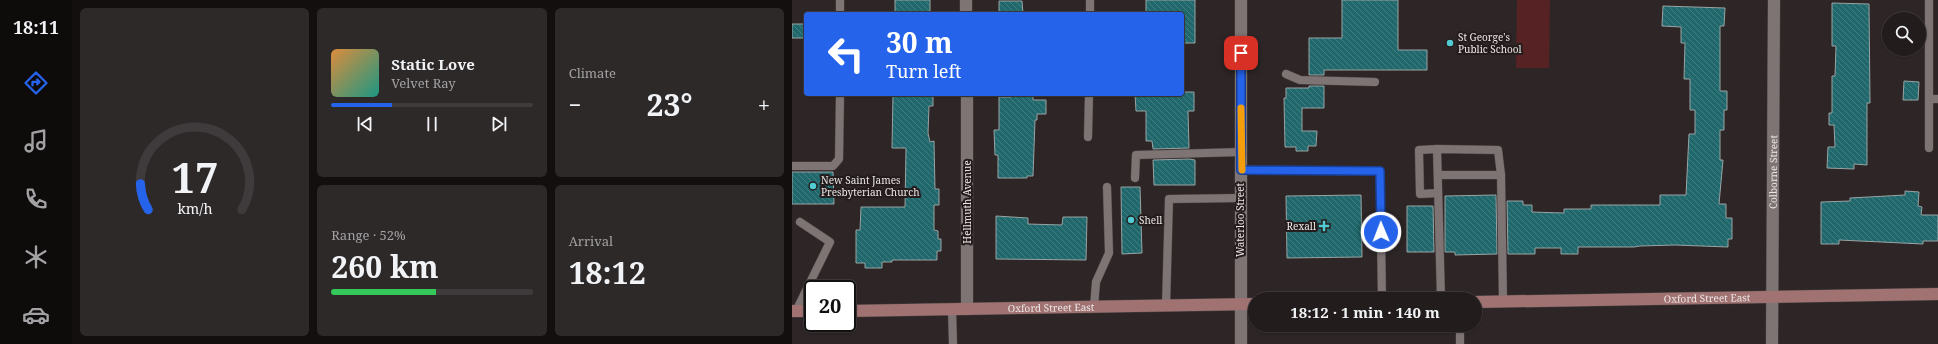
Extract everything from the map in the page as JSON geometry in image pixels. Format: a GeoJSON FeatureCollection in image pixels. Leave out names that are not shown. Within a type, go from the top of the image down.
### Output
{"type":"FeatureCollection","features":[{"type":"Feature","properties":{"kind":"main road","name":"Oxford Street East"},"geometry":{"type":"LineString","coordinates":[[1482,302],[1938,294]]}},
{"type":"Feature","properties":{"kind":"main road","name":"Oxford Street East"},"geometry":{"type":"LineString","coordinates":[[856,311],[1248,304]]}},
{"type":"Feature","properties":{"kind":"street"},"geometry":{"type":"LineString","coordinates":[[966,0],[966,12]]}},
{"type":"Feature","properties":{"kind":"street","name":"Waterloo Street"},"geometry":{"type":"LineString","coordinates":[[1241,0],[1241,344]]}},
{"type":"Feature","properties":{"kind":"street","name":"Colborne Street"},"geometry":{"type":"LineString","coordinates":[[1772,344],[1774,0]]}},
{"type":"Feature","properties":{"kind":"street","name":"Hellmuth Avenue"},"geometry":{"type":"LineString","coordinates":[[966,96],[967,309]]}},
{"type":"Feature","properties":{"kind":"lane"},"geometry":{"type":"LineString","coordinates":[[840,0],[840,12]]}},
{"type":"Feature","properties":{"kind":"lane"},"geometry":{"type":"LineString","coordinates":[[1090,0],[1090,12]]}},
{"type":"Feature","properties":{"kind":"lane"},"geometry":{"type":"LineString","coordinates":[[1929,0],[1929,148]]}},
{"type":"Feature","properties":{"kind":"lane"},"geometry":{"type":"LineString","coordinates":[[1286,74],[1300,80],[1375,82]]}},
{"type":"Feature","properties":{"kind":"lane"},"geometry":{"type":"LineString","coordinates":[[792,166],[833,166],[839,159],[840,96]]}},
{"type":"Feature","properties":{"kind":"lane"},"geometry":{"type":"LineString","coordinates":[[1088,137],[1089,96]]}},
{"type":"Feature","properties":{"kind":"lane"},"geometry":{"type":"LineString","coordinates":[[1929,99],[1938,99]]}},
{"type":"Feature","properties":{"kind":"lane"},"geometry":{"type":"LineString","coordinates":[[1437,149],[1441,292]]}},
{"type":"Feature","properties":{"kind":"lane"},"geometry":{"type":"LineString","coordinates":[[1438,193],[1420,194],[1419,150],[1498,150],[1501,174],[1503,301]]}},
{"type":"Feature","properties":{"kind":"lane"},"geometry":{"type":"LineString","coordinates":[[1135,178],[1136,156],[1241,152]]}},
{"type":"Feature","properties":{"kind":"lane"},"geometry":{"type":"LineString","coordinates":[[1241,170],[1380,171],[1382,292]]}},
{"type":"Feature","properties":{"kind":"lane"},"geometry":{"type":"LineString","coordinates":[[1438,175],[1501,174]]}},
{"type":"Feature","properties":{"kind":"lane"},"geometry":{"type":"LineString","coordinates":[[1094,307],[1096,282],[1109,253],[1107,187]]}},
{"type":"Feature","properties":{"kind":"lane"},"geometry":{"type":"LineString","coordinates":[[1166,306],[1169,199],[1241,198]]}},
{"type":"Feature","properties":{"kind":"lane"},"geometry":{"type":"LineString","coordinates":[[794,311],[830,242],[800,222]]}},
{"type":"Feature","properties":{"kind":"lane"},"geometry":{"type":"LineString","coordinates":[[952,309],[953,344]]}},
{"type":"Feature","properties":{"kind":"lane"},"geometry":{"type":"LineString","coordinates":[[1460,332],[1460,344]]}},
{"type":"Feature","properties":{"kind":"shaded area"},"geometry":{"type":"Polygon","coordinates":[[[1517,0],[1550,0],[1549,68],[1516,68],[1517,0]]]}},
{"type":"Feature","properties":{"kind":"building"},"geometry":{"type":"Polygon","coordinates":[[[895,0],[930,0],[930,12],[895,12],[895,0]]]}},
{"type":"Feature","properties":{"kind":"building"},"geometry":{"type":"Polygon","coordinates":[[[1146,0],[1195,0],[1195,43],[1184,43],[1184,12],[1146,12],[1146,0]]]}},
{"type":"Feature","properties":{"kind":"building"},"geometry":{"type":"Polygon","coordinates":[[[1342,0],[1398,0],[1398,50],[1427,50],[1427,70],[1324,70],[1324,75],[1309,75],[1309,38],[1342,38],[1342,0]]]}},
{"type":"Feature","properties":{"kind":"building"},"geometry":{"type":"Polygon","coordinates":[[[999,1],[1022,1],[1023,12],[999,12],[999,1]]]}},
{"type":"Feature","properties":{"kind":"building"},"geometry":{"type":"Polygon","coordinates":[[[1832,3],[1869,4],[1870,103],[1867,103],[1867,165],[1854,164],[1854,169],[1827,168],[1828,147],[1835,147],[1834,125],[1829,125],[1829,113],[1832,113],[1832,76],[1835,76],[1836,46],[1832,46],[1832,3]]]}},
{"type":"Feature","properties":{"kind":"building"},"geometry":{"type":"Polygon","coordinates":[[[1663,6],[1725,8],[1724,26],[1720,26],[1720,91],[1727,91],[1727,110],[1724,110],[1724,130],[1720,130],[1720,160],[1723,160],[1719,204],[1726,204],[1726,218],[1732,218],[1732,239],[1728,239],[1728,247],[1675,245],[1578,247],[1578,254],[1561,254],[1561,248],[1535,248],[1535,254],[1508,254],[1507,201],[1523,201],[1523,205],[1532,205],[1532,212],[1564,213],[1564,209],[1591,209],[1591,205],[1660,205],[1660,195],[1686,195],[1689,134],[1695,134],[1695,110],[1690,110],[1690,79],[1684,79],[1685,43],[1681,43],[1681,27],[1662,26],[1663,6]]]}},
{"type":"Feature","properties":{"kind":"building"},"geometry":{"type":"Polygon","coordinates":[[[792,24],[804,24],[804,38],[792,38],[792,24]]]}},
{"type":"Feature","properties":{"kind":"building"},"geometry":{"type":"Polygon","coordinates":[[[1904,81],[1919,82],[1918,100],[1903,100],[1904,81]]]}},
{"type":"Feature","properties":{"kind":"building"},"geometry":{"type":"Polygon","coordinates":[[[1309,86],[1324,86],[1324,108],[1302,108],[1302,131],[1317,131],[1316,146],[1308,146],[1308,151],[1296,151],[1296,147],[1285,147],[1284,98],[1286,98],[1286,88],[1309,88],[1309,86]]]}},
{"type":"Feature","properties":{"kind":"building"},"geometry":{"type":"Polygon","coordinates":[[[1184,92],[1194,92],[1194,111],[1188,111],[1189,148],[1153,149],[1152,141],[1146,141],[1146,111],[1136,111],[1135,96],[1184,96],[1184,92]]]}},
{"type":"Feature","properties":{"kind":"building"},"geometry":{"type":"Polygon","coordinates":[[[893,96],[933,96],[933,106],[929,106],[928,133],[930,142],[934,141],[935,189],[939,189],[939,205],[934,205],[934,230],[938,231],[938,239],[941,239],[941,251],[937,251],[937,260],[892,260],[892,262],[882,262],[882,268],[865,268],[865,263],[856,263],[856,230],[860,230],[861,207],[905,207],[906,148],[892,148],[893,96]]]}},
{"type":"Feature","properties":{"kind":"building"},"geometry":{"type":"Polygon","coordinates":[[[1033,96],[1033,100],[1046,100],[1046,114],[1037,114],[1037,120],[1035,120],[1033,176],[1027,176],[1027,178],[998,178],[998,155],[995,155],[994,130],[999,130],[999,97],[1033,96]]]}},
{"type":"Feature","properties":{"kind":"building"},"geometry":{"type":"Polygon","coordinates":[[[1153,160],[1195,160],[1195,185],[1154,185],[1153,160]]]}},
{"type":"Feature","properties":{"kind":"building","name":"New Saint James Presbyterian Church"},"geometry":{"type":"Polygon","coordinates":[[[792,172],[833,172],[834,204],[792,204],[792,172]]]}},
{"type":"Feature","properties":{"kind":"building","name":"Shell"},"geometry":{"type":"Polygon","coordinates":[[[1121,187],[1140,187],[1142,253],[1122,254],[1121,187]]]}},
{"type":"Feature","properties":{"kind":"building"},"geometry":{"type":"Polygon","coordinates":[[[1905,191],[1919,192],[1918,206],[1922,207],[1921,215],[1938,215],[1938,241],[1923,241],[1923,244],[1839,240],[1839,244],[1821,244],[1821,202],[1850,201],[1850,198],[1905,195],[1905,191]]]}},
{"type":"Feature","properties":{"kind":"building","name":"Rexall"},"geometry":{"type":"Polygon","coordinates":[[[1361,195],[1362,257],[1287,258],[1286,196],[1361,195]]]}},
{"type":"Feature","properties":{"kind":"building"},"geometry":{"type":"Polygon","coordinates":[[[1496,195],[1497,254],[1455,255],[1455,252],[1445,252],[1445,196],[1496,195]]]}},
{"type":"Feature","properties":{"kind":"building"},"geometry":{"type":"Polygon","coordinates":[[[1407,206],[1433,206],[1434,252],[1407,252],[1407,206]]]}},
{"type":"Feature","properties":{"kind":"building"},"geometry":{"type":"Polygon","coordinates":[[[996,216],[1028,218],[1028,224],[1062,225],[1063,217],[1087,217],[1086,260],[996,259],[996,216]]]}},
{"type":"Feature","properties":{"kind":"slow traffic"},"geometry":{"type":"LineString","coordinates":[[1241,108],[1242,170]]}},
{"type":"Feature","properties":{"kind":"place","name":"St George's Public School"},"geometry":{"type":"Point","coordinates":[1450,43]}},
{"type":"Feature","properties":{"kind":"place","name":"New Saint James Presbyterian Church"},"geometry":{"type":"Point","coordinates":[813,186]}},
{"type":"Feature","properties":{"kind":"place","name":"Shell"},"geometry":{"type":"Point","coordinates":[1131,220]}},
{"type":"Feature","properties":{"kind":"place","name":"Rexall"},"geometry":{"type":"Point","coordinates":[1324,226]}},
{"type":"Feature","properties":{"kind":"route"},"geometry":{"type":"LineString","coordinates":[[1241,53],[1241,170],[1380,171],[1381,232]]}}]}
